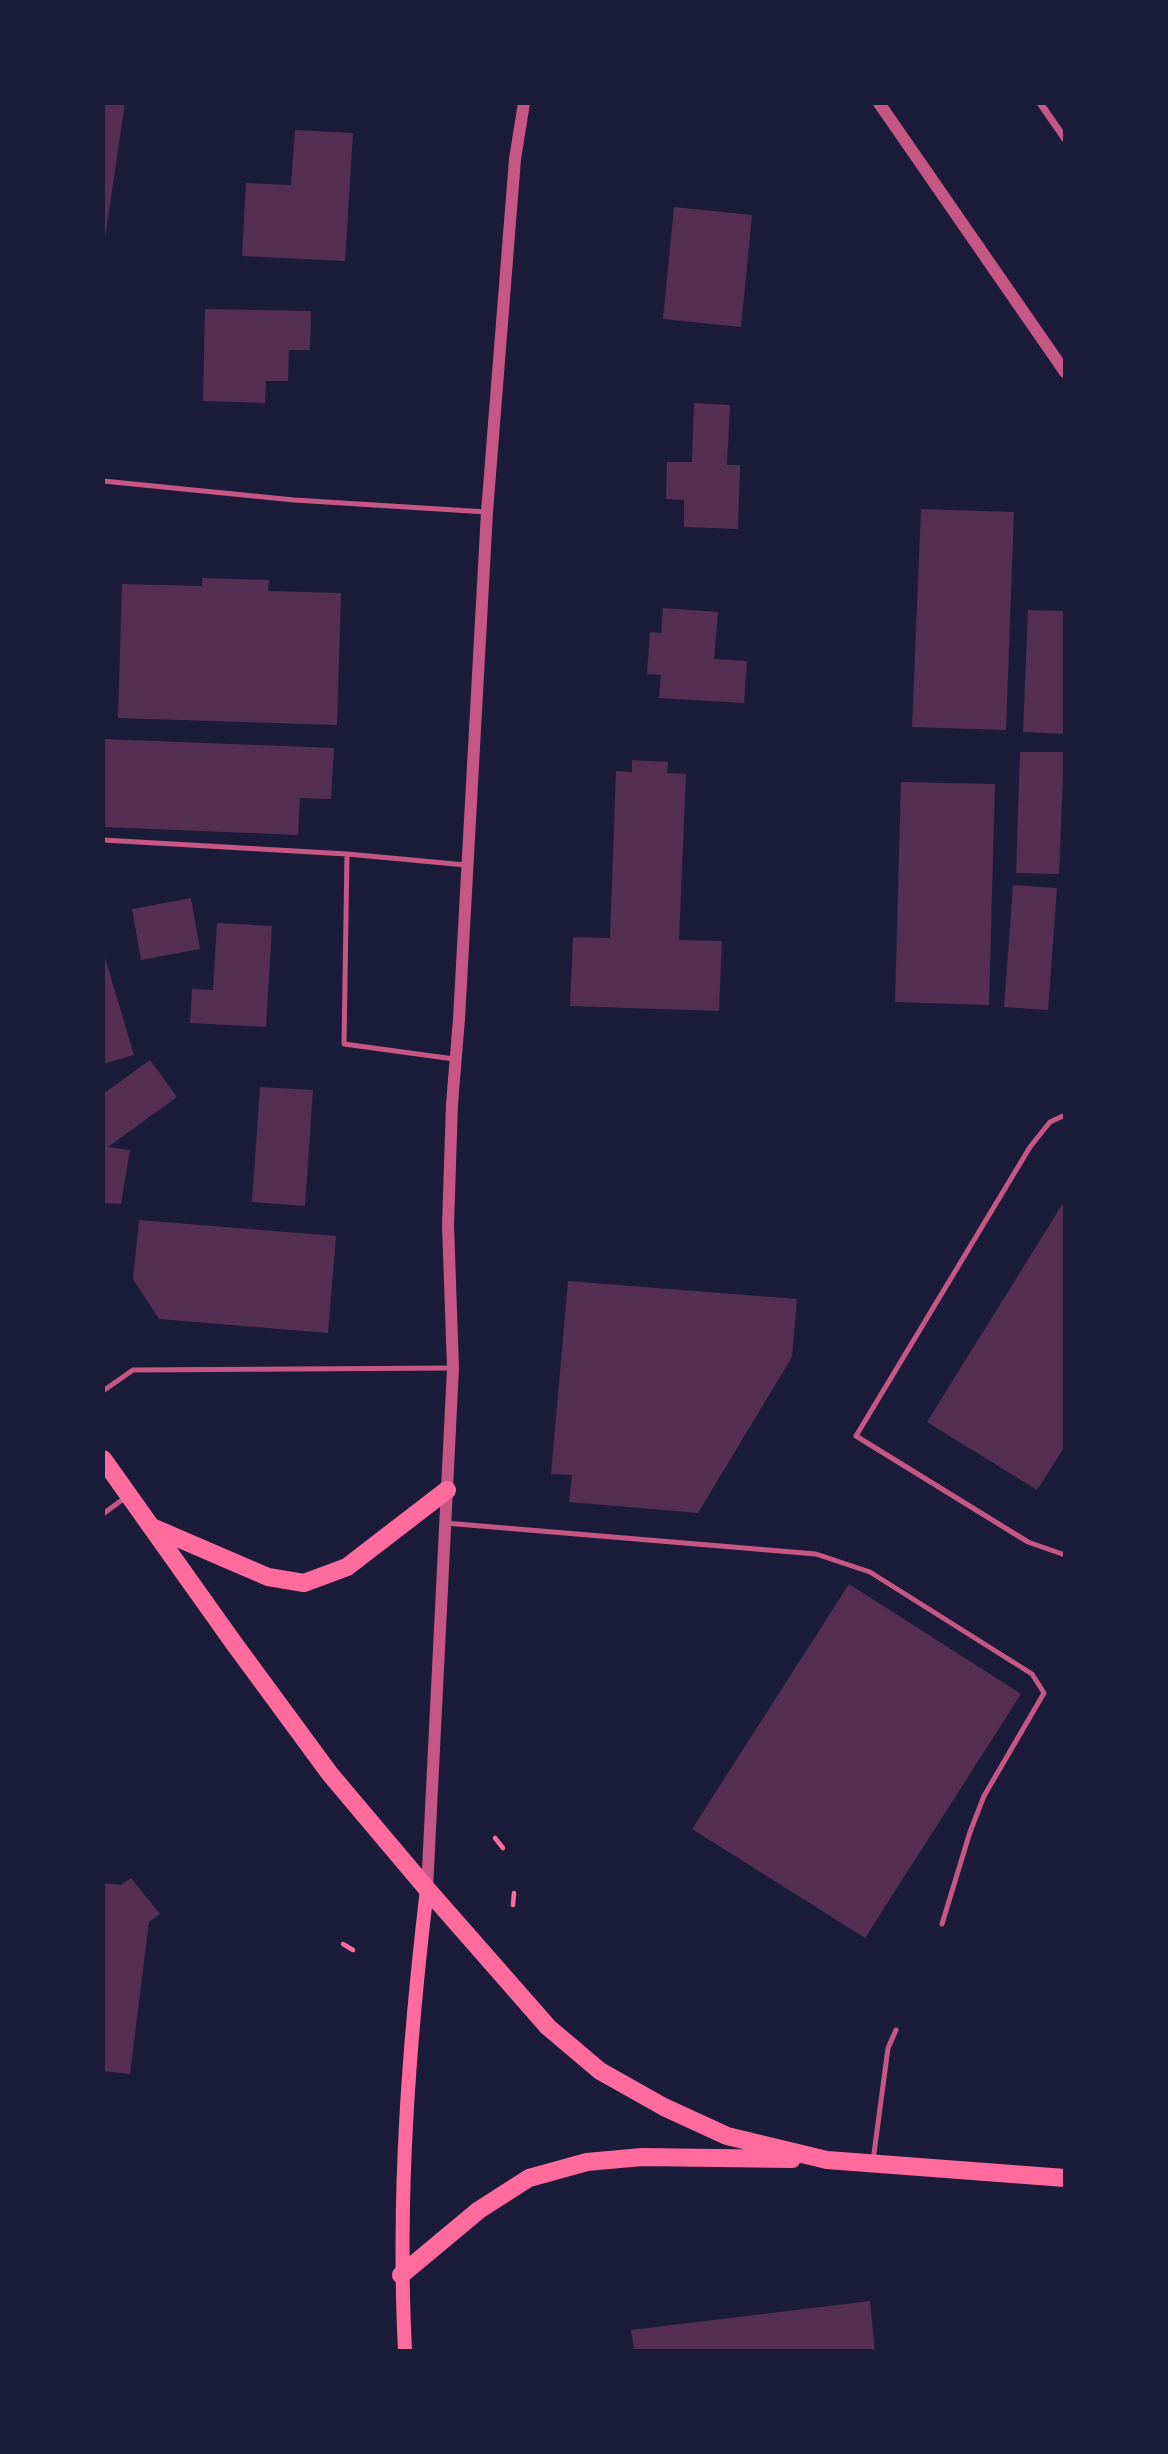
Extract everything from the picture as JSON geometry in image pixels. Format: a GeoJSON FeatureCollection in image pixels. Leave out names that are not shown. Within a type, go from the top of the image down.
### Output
{"type":"FeatureCollection","features":[{"type":"Feature","properties":{"kind":"main road"},"geometry":{"type":"LineString","coordinates":[[103,1459],[330,1774],[426,1889],[548,2027],[600,2071],[664,2108],[727,2136],[827,2160]]}},
{"type":"Feature","properties":{"kind":"main road"},"geometry":{"type":"LineString","coordinates":[[152,1527],[268,1577],[304,1583],[347,1567],[447,1490]]}},
{"type":"Feature","properties":{"kind":"main road"},"geometry":{"type":"LineString","coordinates":[[405,2351],[401,2275],[412,2016],[426,1889]]}},
{"type":"Feature","properties":{"kind":"main road"},"geometry":{"type":"LineString","coordinates":[[401,2275],[479,2210],[510,2188],[529,2178],[587,2162],[642,2157],[827,2160],[1065,2178]]}},
{"type":"Feature","properties":{"kind":"street"},"geometry":{"type":"LineString","coordinates":[[426,1889],[453,1368],[448,1225],[454,1059],[459,1019],[487,512],[515,159],[524,103]]}},
{"type":"Feature","properties":{"kind":"street"},"geometry":{"type":"LineString","coordinates":[[878,103],[1065,372]]}},
{"type":"Feature","properties":{"kind":"street"},"geometry":{"type":"LineString","coordinates":[[1040,103],[1065,139]]}},
{"type":"Feature","properties":{"kind":"lane"},"geometry":{"type":"LineString","coordinates":[[103,481],[295,500],[487,512]]}},
{"type":"Feature","properties":{"kind":"lane"},"geometry":{"type":"LineString","coordinates":[[103,840],[347,854],[466,865]]}},
{"type":"Feature","properties":{"kind":"lane"},"geometry":{"type":"LineString","coordinates":[[347,854],[344,1044],[454,1059]]}},
{"type":"Feature","properties":{"kind":"lane"},"geometry":{"type":"LineString","coordinates":[[1065,1115],[1050,1122],[1030,1147],[856,1436],[1028,1542],[1065,1555]]}},
{"type":"Feature","properties":{"kind":"lane"},"geometry":{"type":"LineString","coordinates":[[103,1391],[132,1370],[453,1368]]}},
{"type":"Feature","properties":{"kind":"lane"},"geometry":{"type":"LineString","coordinates":[[103,1514],[129,1496]]}},
{"type":"Feature","properties":{"kind":"lane"},"geometry":{"type":"LineString","coordinates":[[445,1523],[816,1554],[870,1572],[1032,1674],[1044,1693],[985,1796],[970,1832],[942,1923]]}},
{"type":"Feature","properties":{"kind":"lane"},"geometry":{"type":"LineString","coordinates":[[873,2164],[888,2048],[896,2030]]}},
{"type":"Feature","properties":{"kind":"path"},"geometry":{"type":"LineString","coordinates":[[495,1838],[503,1848]]}},
{"type":"Feature","properties":{"kind":"path"},"geometry":{"type":"LineString","coordinates":[[513,1905],[514,1893]]}},
{"type":"Feature","properties":{"kind":"path"},"geometry":{"type":"LineString","coordinates":[[343,1944],[353,1950]]}},
{"type":"Feature","properties":{"kind":"building"},"geometry":{"type":"Polygon","coordinates":[[[103,103],[125,103],[105,238],[103,238],[103,103]]]}},
{"type":"Feature","properties":{"kind":"building"},"geometry":{"type":"Polygon","coordinates":[[[295,130],[353,133],[345,261],[242,256],[246,183],[291,185],[295,130]]]}},
{"type":"Feature","properties":{"kind":"building"},"geometry":{"type":"Polygon","coordinates":[[[674,207],[752,215],[741,327],[663,319],[674,207]]]}},
{"type":"Feature","properties":{"kind":"building"},"geometry":{"type":"Polygon","coordinates":[[[205,309],[311,311],[310,350],[289,350],[288,381],[266,381],[265,403],[203,401],[205,309]]]}},
{"type":"Feature","properties":{"kind":"building"},"geometry":{"type":"Polygon","coordinates":[[[694,403],[730,405],[727,465],[740,465],[738,529],[684,527],[684,500],[666,499],[667,462],[692,462],[694,403]]]}},
{"type":"Feature","properties":{"kind":"building"},"geometry":{"type":"Polygon","coordinates":[[[921,509],[1014,512],[1006,730],[912,727],[921,509]]]}},
{"type":"Feature","properties":{"kind":"building"},"geometry":{"type":"Polygon","coordinates":[[[202,578],[269,580],[268,591],[341,593],[337,725],[118,718],[122,584],[202,586],[202,578]]]}},
{"type":"Feature","properties":{"kind":"building"},"geometry":{"type":"Polygon","coordinates":[[[663,608],[718,612],[714,659],[747,661],[744,703],[659,698],[661,675],[647,674],[650,632],[661,633],[663,608]]]}},
{"type":"Feature","properties":{"kind":"building"},"geometry":{"type":"Polygon","coordinates":[[[1028,610],[1065,611],[1065,734],[1023,732],[1028,610]]]}},
{"type":"Feature","properties":{"kind":"building"},"geometry":{"type":"Polygon","coordinates":[[[103,739],[334,748],[331,799],[300,798],[298,835],[103,827],[103,739]]]}},
{"type":"Feature","properties":{"kind":"building"},"geometry":{"type":"Polygon","coordinates":[[[1020,752],[1064,752],[1059,874],[1016,873],[1020,752]]]}},
{"type":"Feature","properties":{"kind":"building"},"geometry":{"type":"Polygon","coordinates":[[[632,760],[668,762],[667,773],[686,774],[679,940],[722,941],[719,1011],[570,1006],[573,937],[610,938],[616,771],[632,772],[632,760]]]}},
{"type":"Feature","properties":{"kind":"building"},"geometry":{"type":"Polygon","coordinates":[[[901,782],[995,784],[989,1005],[895,1002],[901,782]]]}},
{"type":"Feature","properties":{"kind":"building"},"geometry":{"type":"Polygon","coordinates":[[[1013,885],[1057,888],[1048,1010],[1004,1007],[1013,885]]]}},
{"type":"Feature","properties":{"kind":"building"},"geometry":{"type":"Polygon","coordinates":[[[191,898],[200,949],[141,960],[132,909],[191,898]]]}},
{"type":"Feature","properties":{"kind":"building"},"geometry":{"type":"Polygon","coordinates":[[[217,923],[272,926],[266,1027],[190,1023],[192,989],[213,990],[217,923]]]}},
{"type":"Feature","properties":{"kind":"building"},"geometry":{"type":"Polygon","coordinates":[[[103,951],[134,1055],[103,1064],[103,951]]]}},
{"type":"Feature","properties":{"kind":"building"},"geometry":{"type":"Polygon","coordinates":[[[150,1060],[177,1097],[108,1147],[130,1150],[121,1204],[103,1203],[103,1094],[150,1060]]]}},
{"type":"Feature","properties":{"kind":"building"},"geometry":{"type":"Polygon","coordinates":[[[260,1087],[313,1090],[305,1206],[252,1202],[260,1087]]]}},
{"type":"Feature","properties":{"kind":"building"},"geometry":{"type":"Polygon","coordinates":[[[1065,1200],[1065,1446],[1037,1490],[927,1422],[1065,1200]]]}},
{"type":"Feature","properties":{"kind":"building"},"geometry":{"type":"Polygon","coordinates":[[[139,1220],[336,1236],[328,1333],[159,1319],[133,1279],[139,1220]]]}},
{"type":"Feature","properties":{"kind":"building"},"geometry":{"type":"Polygon","coordinates":[[[568,1281],[797,1299],[792,1357],[698,1513],[569,1502],[572,1475],[551,1474],[568,1281]]]}},
{"type":"Feature","properties":{"kind":"building"},"geometry":{"type":"Polygon","coordinates":[[[849,1584],[1021,1694],[865,1938],[692,1829],[849,1584]]]}},
{"type":"Feature","properties":{"kind":"building"},"geometry":{"type":"Polygon","coordinates":[[[131,1878],[160,1914],[149,1922],[130,2074],[103,2071],[103,1883],[121,1885],[131,1878]]]}},
{"type":"Feature","properties":{"kind":"building"},"geometry":{"type":"Polygon","coordinates":[[[870,2301],[875,2351],[634,2351],[631,2330],[870,2301]]]}}]}
